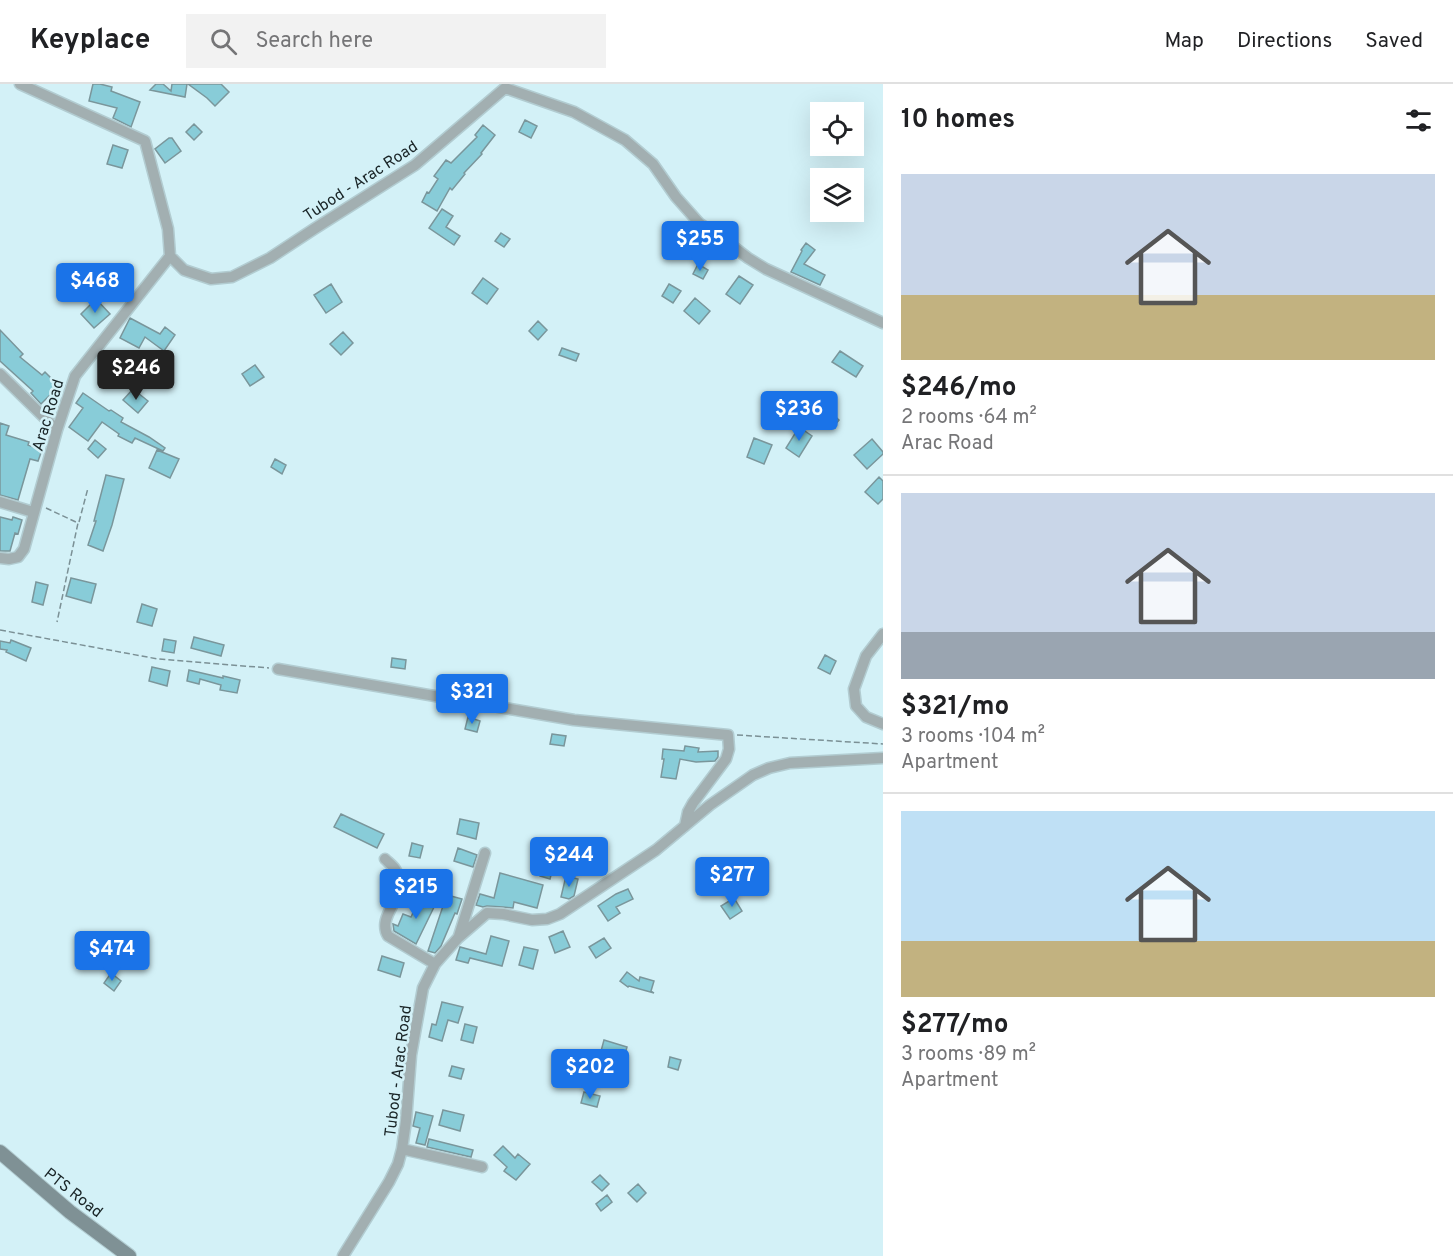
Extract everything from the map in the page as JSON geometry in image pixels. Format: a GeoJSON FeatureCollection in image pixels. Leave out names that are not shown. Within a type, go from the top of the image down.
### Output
{"type":"FeatureCollection","features":[{"type":"Feature","properties":{"kind":"main road","name":"PTS Road"},"geometry":{"type":"LineString","coordinates":[[0,1152],[70,1212],[129,1256]]}},
{"type":"Feature","properties":{"kind":"street"},"geometry":{"type":"LineString","coordinates":[[20,84],[145,141],[168,229],[170,256]]}},
{"type":"Feature","properties":{"kind":"street","name":"Tubod - Arac Road"},"geometry":{"type":"LineString","coordinates":[[170,256],[184,270],[211,279],[232,277],[270,258],[414,165],[504,86],[574,112],[625,140],[652,164],[676,197],[700,224],[765,269],[883,323]]}},
{"type":"Feature","properties":{"kind":"street","name":"Arac Road"},"geometry":{"type":"LineString","coordinates":[[0,558],[18,557],[24,549],[34,508],[75,376],[170,256]]}},
{"type":"Feature","properties":{"kind":"street"},"geometry":{"type":"LineString","coordinates":[[0,374],[57,430]]}},
{"type":"Feature","properties":{"kind":"street"},"geometry":{"type":"LineString","coordinates":[[0,502],[34,508]]}},
{"type":"Feature","properties":{"kind":"street"},"geometry":{"type":"LineString","coordinates":[[883,634],[866,656],[854,689],[856,706],[866,717],[883,724]]}},
{"type":"Feature","properties":{"kind":"street"},"geometry":{"type":"LineString","coordinates":[[278,669],[573,720],[728,735],[729,749],[726,759],[693,803],[685,826]]}},
{"type":"Feature","properties":{"kind":"street","name":"Tubod - Arac Road"},"geometry":{"type":"LineString","coordinates":[[343,1256],[398,1164],[406,1121],[411,1055],[423,988],[435,964],[458,938],[487,913],[532,920],[548,920],[560,914],[656,850],[740,783],[769,768],[790,764],[883,758]]}},
{"type":"Feature","properties":{"kind":"street"},"geometry":{"type":"LineString","coordinates":[[458,938],[485,853]]}},
{"type":"Feature","properties":{"kind":"street"},"geometry":{"type":"LineString","coordinates":[[385,859],[395,869],[400,880],[399,893],[385,920],[384,929],[388,936],[435,964]]}},
{"type":"Feature","properties":{"kind":"street"},"geometry":{"type":"LineString","coordinates":[[402,1149],[482,1167]]}},
{"type":"Feature","properties":{"kind":"path"},"geometry":{"type":"LineString","coordinates":[[57,622],[78,523],[88,488]]}},
{"type":"Feature","properties":{"kind":"path"},"geometry":{"type":"LineString","coordinates":[[34,508],[78,523]]}},
{"type":"Feature","properties":{"kind":"path"},"geometry":{"type":"LineString","coordinates":[[0,630],[158,659],[278,669]]}},
{"type":"Feature","properties":{"kind":"path"},"geometry":{"type":"LineString","coordinates":[[728,735],[883,744]]}},
{"type":"Feature","properties":{"kind":"building"},"geometry":{"type":"Polygon","coordinates":[[[93,84],[112,87],[111,91],[140,102],[131,127],[113,118],[117,108],[89,101],[93,84]]]}},
{"type":"Feature","properties":{"kind":"building"},"geometry":{"type":"Polygon","coordinates":[[[156,84],[163,84],[171,91],[172,84],[187,84],[185,97],[150,90],[156,84]]]}},
{"type":"Feature","properties":{"kind":"building"},"geometry":{"type":"Polygon","coordinates":[[[188,84],[221,84],[229,92],[215,106],[188,84]]]}},
{"type":"Feature","properties":{"kind":"building"},"geometry":{"type":"Polygon","coordinates":[[[525,120],[537,126],[531,138],[519,132],[525,120]]]}},
{"type":"Feature","properties":{"kind":"building"},"geometry":{"type":"Polygon","coordinates":[[[194,124],[202,132],[194,140],[186,132],[194,124]]]}},
{"type":"Feature","properties":{"kind":"building"},"geometry":{"type":"Polygon","coordinates":[[[483,125],[495,135],[452,190],[450,188],[437,211],[422,202],[438,179],[434,176],[446,160],[451,163],[477,137],[475,135],[483,125]]]}},
{"type":"Feature","properties":{"kind":"building"},"geometry":{"type":"Polygon","coordinates":[[[172,138],[181,151],[165,163],[155,149],[172,138]]]}},
{"type":"Feature","properties":{"kind":"building"},"geometry":{"type":"Polygon","coordinates":[[[113,145],[128,150],[122,168],[107,164],[113,145]]]}},
{"type":"Feature","properties":{"kind":"building"},"geometry":{"type":"Polygon","coordinates":[[[442,209],[453,216],[446,227],[460,236],[454,245],[429,228],[442,209]]]}},
{"type":"Feature","properties":{"kind":"building"},"geometry":{"type":"Polygon","coordinates":[[[501,233],[510,239],[504,247],[495,241],[501,233]]]}},
{"type":"Feature","properties":{"kind":"building"},"geometry":{"type":"Polygon","coordinates":[[[806,243],[815,250],[804,264],[825,275],[820,285],[791,272],[806,243]]]}},
{"type":"Feature","properties":{"kind":"building"},"geometry":{"type":"Polygon","coordinates":[[[698,264],[708,270],[703,279],[693,274],[698,264]]]}},
{"type":"Feature","properties":{"kind":"building"},"geometry":{"type":"Polygon","coordinates":[[[739,276],[753,285],[740,304],[726,294],[739,276]]]}},
{"type":"Feature","properties":{"kind":"building"},"geometry":{"type":"Polygon","coordinates":[[[483,278],[498,289],[487,304],[472,293],[483,278]]]}},
{"type":"Feature","properties":{"kind":"building"},"geometry":{"type":"Polygon","coordinates":[[[331,284],[342,302],[326,313],[314,295],[331,284]]]}},
{"type":"Feature","properties":{"kind":"building"},"geometry":{"type":"Polygon","coordinates":[[[669,284],[681,291],[673,303],[662,296],[669,284]]]}},
{"type":"Feature","properties":{"kind":"building"},"geometry":{"type":"Polygon","coordinates":[[[695,298],[710,311],[699,324],[684,311],[695,298]]]}},
{"type":"Feature","properties":{"kind":"building"},"geometry":{"type":"Polygon","coordinates":[[[96,299],[110,314],[94,328],[81,314],[96,299]]]}},
{"type":"Feature","properties":{"kind":"building"},"geometry":{"type":"Polygon","coordinates":[[[130,318],[160,334],[165,327],[175,335],[164,351],[145,337],[139,348],[120,338],[130,318]]]}},
{"type":"Feature","properties":{"kind":"building"},"geometry":{"type":"Polygon","coordinates":[[[538,321],[547,330],[538,340],[529,331],[538,321]]]}},
{"type":"Feature","properties":{"kind":"building"},"geometry":{"type":"Polygon","coordinates":[[[0,330],[23,354],[20,357],[42,375],[45,372],[59,386],[41,404],[31,393],[33,391],[0,361],[0,330]]]}},
{"type":"Feature","properties":{"kind":"building"},"geometry":{"type":"Polygon","coordinates":[[[343,332],[353,343],[341,355],[330,344],[343,332]]]}},
{"type":"Feature","properties":{"kind":"building"},"geometry":{"type":"Polygon","coordinates":[[[562,348],[579,354],[576,361],[559,355],[562,348]]]}},
{"type":"Feature","properties":{"kind":"building"},"geometry":{"type":"Polygon","coordinates":[[[840,351],[863,366],[856,377],[832,362],[840,351]]]}},
{"type":"Feature","properties":{"kind":"building"},"geometry":{"type":"Polygon","coordinates":[[[255,365],[264,377],[250,386],[242,374],[255,365]]]}},
{"type":"Feature","properties":{"kind":"building"},"geometry":{"type":"Polygon","coordinates":[[[133,389],[148,401],[138,413],[123,400],[133,389]]]}},
{"type":"Feature","properties":{"kind":"building"},"geometry":{"type":"Polygon","coordinates":[[[83,393],[123,418],[121,422],[165,448],[163,451],[135,438],[132,443],[118,436],[119,434],[102,422],[88,441],[69,427],[83,408],[76,403],[83,393]]]}},
{"type":"Feature","properties":{"kind":"building"},"geometry":{"type":"Polygon","coordinates":[[[828,410],[839,420],[833,427],[822,416],[828,410]]]}},
{"type":"Feature","properties":{"kind":"building"},"geometry":{"type":"Polygon","coordinates":[[[0,423],[9,426],[6,435],[29,442],[28,445],[42,450],[38,461],[30,459],[18,500],[0,495],[0,423]]]}},
{"type":"Feature","properties":{"kind":"building"},"geometry":{"type":"Polygon","coordinates":[[[799,427],[812,436],[799,457],[786,448],[799,427]]]}},
{"type":"Feature","properties":{"kind":"building"},"geometry":{"type":"Polygon","coordinates":[[[754,438],[772,445],[764,464],[747,457],[754,438]]]}},
{"type":"Feature","properties":{"kind":"building"},"geometry":{"type":"Polygon","coordinates":[[[872,439],[883,454],[867,469],[854,455],[872,439]]]}},
{"type":"Feature","properties":{"kind":"building"},"geometry":{"type":"Polygon","coordinates":[[[95,440],[106,449],[98,458],[88,449],[95,440]]]}},
{"type":"Feature","properties":{"kind":"building"},"geometry":{"type":"Polygon","coordinates":[[[157,450],[179,459],[170,478],[149,468],[157,450]]]}},
{"type":"Feature","properties":{"kind":"building"},"geometry":{"type":"Polygon","coordinates":[[[275,459],[286,465],[282,474],[271,467],[275,459]]]}},
{"type":"Feature","properties":{"kind":"building"},"geometry":{"type":"Polygon","coordinates":[[[106,475],[124,479],[103,551],[88,545],[106,475]]]}},
{"type":"Feature","properties":{"kind":"building"},"geometry":{"type":"Polygon","coordinates":[[[879,477],[883,481],[883,499],[878,504],[865,492],[879,477]]]}},
{"type":"Feature","properties":{"kind":"building"},"geometry":{"type":"Polygon","coordinates":[[[0,517],[22,520],[18,534],[15,533],[10,551],[0,551],[0,517]]]}},
{"type":"Feature","properties":{"kind":"building"},"geometry":{"type":"Polygon","coordinates":[[[71,578],[96,584],[91,603],[66,596],[71,578]]]}},
{"type":"Feature","properties":{"kind":"building"},"geometry":{"type":"Polygon","coordinates":[[[36,582],[48,585],[43,605],[32,602],[36,582]]]}},
{"type":"Feature","properties":{"kind":"building"},"geometry":{"type":"Polygon","coordinates":[[[142,604],[157,609],[152,626],[137,622],[142,604]]]}},
{"type":"Feature","properties":{"kind":"building"},"geometry":{"type":"Polygon","coordinates":[[[194,637],[224,645],[221,656],[191,648],[194,637]]]}},
{"type":"Feature","properties":{"kind":"building"},"geometry":{"type":"Polygon","coordinates":[[[164,639],[176,641],[174,653],[162,651],[164,639]]]}},
{"type":"Feature","properties":{"kind":"building"},"geometry":{"type":"Polygon","coordinates":[[[11,640],[31,648],[26,661],[6,652],[7,650],[0,649],[0,641],[10,643],[11,640]]]}},
{"type":"Feature","properties":{"kind":"building"},"geometry":{"type":"Polygon","coordinates":[[[825,655],[836,661],[830,674],[818,668],[825,655]]]}},
{"type":"Feature","properties":{"kind":"building"},"geometry":{"type":"Polygon","coordinates":[[[392,658],[406,660],[405,669],[391,667],[392,658]]]}},
{"type":"Feature","properties":{"kind":"building"},"geometry":{"type":"Polygon","coordinates":[[[152,667],[170,671],[167,686],[149,681],[152,667]]]}},
{"type":"Feature","properties":{"kind":"building"},"geometry":{"type":"Polygon","coordinates":[[[189,670],[240,680],[237,693],[220,690],[221,685],[200,679],[199,684],[187,681],[189,670]]]}},
{"type":"Feature","properties":{"kind":"building"},"geometry":{"type":"Polygon","coordinates":[[[468,717],[480,721],[477,732],[465,729],[468,717]]]}},
{"type":"Feature","properties":{"kind":"building"},"geometry":{"type":"Polygon","coordinates":[[[552,734],[566,736],[564,746],[550,744],[552,734]]]}},
{"type":"Feature","properties":{"kind":"building"},"geometry":{"type":"Polygon","coordinates":[[[685,746],[699,748],[698,752],[718,751],[718,757],[715,761],[696,762],[680,759],[676,779],[661,777],[663,749],[684,751],[685,746]]]}},
{"type":"Feature","properties":{"kind":"building"},"geometry":{"type":"Polygon","coordinates":[[[341,814],[384,834],[377,848],[334,827],[341,814]]]}},
{"type":"Feature","properties":{"kind":"building"},"geometry":{"type":"Polygon","coordinates":[[[460,819],[479,823],[476,839],[457,834],[460,819]]]}},
{"type":"Feature","properties":{"kind":"building"},"geometry":{"type":"Polygon","coordinates":[[[412,843],[423,846],[420,858],[409,856],[412,843]]]}},
{"type":"Feature","properties":{"kind":"building"},"geometry":{"type":"Polygon","coordinates":[[[458,848],[477,855],[473,867],[454,861],[458,848]]]}},
{"type":"Feature","properties":{"kind":"building"},"geometry":{"type":"Polygon","coordinates":[[[543,864],[553,867],[550,879],[540,876],[543,864]]]}},
{"type":"Feature","properties":{"kind":"building"},"geometry":{"type":"Polygon","coordinates":[[[500,873],[543,885],[537,908],[514,902],[513,908],[476,905],[480,894],[494,898],[500,873]]]}},
{"type":"Feature","properties":{"kind":"building"},"geometry":{"type":"Polygon","coordinates":[[[566,876],[578,879],[574,896],[569,899],[561,897],[566,876]]]}},
{"type":"Feature","properties":{"kind":"building"},"geometry":{"type":"Polygon","coordinates":[[[628,889],[633,899],[616,907],[620,913],[608,921],[598,906],[628,889]]]}},
{"type":"Feature","properties":{"kind":"building"},"geometry":{"type":"Polygon","coordinates":[[[421,895],[437,901],[416,944],[394,931],[393,924],[398,926],[403,914],[411,917],[421,895]]]}},
{"type":"Feature","properties":{"kind":"building"},"geometry":{"type":"Polygon","coordinates":[[[451,896],[462,899],[457,914],[455,913],[441,946],[435,953],[428,951],[444,903],[448,905],[451,896]]]}},
{"type":"Feature","properties":{"kind":"building"},"geometry":{"type":"Polygon","coordinates":[[[734,898],[742,911],[730,919],[721,906],[734,898]]]}},
{"type":"Feature","properties":{"kind":"building"},"geometry":{"type":"Polygon","coordinates":[[[563,931],[570,947],[555,953],[549,937],[563,931]]]}},
{"type":"Feature","properties":{"kind":"building"},"geometry":{"type":"Polygon","coordinates":[[[491,936],[509,941],[502,966],[470,958],[468,963],[456,960],[460,947],[486,954],[491,936]]]}},
{"type":"Feature","properties":{"kind":"building"},"geometry":{"type":"Polygon","coordinates":[[[604,938],[611,948],[596,958],[589,947],[604,938]]]}},
{"type":"Feature","properties":{"kind":"building"},"geometry":{"type":"Polygon","coordinates":[[[524,947],[538,950],[533,969],[519,965],[524,947]]]}},
{"type":"Feature","properties":{"kind":"building"},"geometry":{"type":"Polygon","coordinates":[[[382,956],[404,963],[400,977],[378,970],[382,956]]]}},
{"type":"Feature","properties":{"kind":"building"},"geometry":{"type":"Polygon","coordinates":[[[627,972],[639,981],[640,977],[654,981],[651,991],[654,993],[628,987],[620,981],[627,972]]]}},
{"type":"Feature","properties":{"kind":"building"},"geometry":{"type":"Polygon","coordinates":[[[111,973],[121,981],[114,991],[104,983],[111,973]]]}},
{"type":"Feature","properties":{"kind":"building"},"geometry":{"type":"Polygon","coordinates":[[[442,1002],[463,1007],[458,1023],[448,1020],[442,1041],[429,1037],[432,1024],[436,1025],[442,1002]]]}},
{"type":"Feature","properties":{"kind":"building"},"geometry":{"type":"Polygon","coordinates":[[[465,1024],[477,1027],[473,1043],[461,1040],[465,1024]]]}},
{"type":"Feature","properties":{"kind":"building"},"geometry":{"type":"Polygon","coordinates":[[[604,1040],[627,1047],[620,1072],[597,1066],[604,1040]]]}},
{"type":"Feature","properties":{"kind":"building"},"geometry":{"type":"Polygon","coordinates":[[[670,1057],[681,1060],[678,1070],[668,1067],[670,1057]]]}},
{"type":"Feature","properties":{"kind":"building"},"geometry":{"type":"Polygon","coordinates":[[[452,1066],[464,1069],[461,1079],[449,1076],[452,1066]]]}},
{"type":"Feature","properties":{"kind":"building"},"geometry":{"type":"Polygon","coordinates":[[[584,1092],[600,1096],[597,1107],[581,1103],[584,1092]]]}},
{"type":"Feature","properties":{"kind":"building"},"geometry":{"type":"Polygon","coordinates":[[[443,1110],[464,1115],[460,1131],[439,1125],[443,1110]]]}},
{"type":"Feature","properties":{"kind":"building"},"geometry":{"type":"Polygon","coordinates":[[[416,1112],[433,1116],[425,1145],[416,1143],[420,1128],[413,1126],[416,1112]]]}},
{"type":"Feature","properties":{"kind":"building"},"geometry":{"type":"Polygon","coordinates":[[[429,1139],[473,1150],[471,1157],[427,1147],[429,1139]]]}},
{"type":"Feature","properties":{"kind":"building"},"geometry":{"type":"Polygon","coordinates":[[[503,1146],[515,1158],[518,1154],[530,1164],[516,1180],[504,1171],[507,1167],[494,1155],[503,1146]]]}},
{"type":"Feature","properties":{"kind":"building"},"geometry":{"type":"Polygon","coordinates":[[[600,1175],[609,1184],[602,1191],[592,1182],[600,1175]]]}},
{"type":"Feature","properties":{"kind":"building"},"geometry":{"type":"Polygon","coordinates":[[[638,1184],[646,1193],[637,1202],[628,1193],[638,1184]]]}},
{"type":"Feature","properties":{"kind":"building"},"geometry":{"type":"Polygon","coordinates":[[[607,1195],[612,1202],[601,1211],[596,1204],[607,1195]]]}}]}
